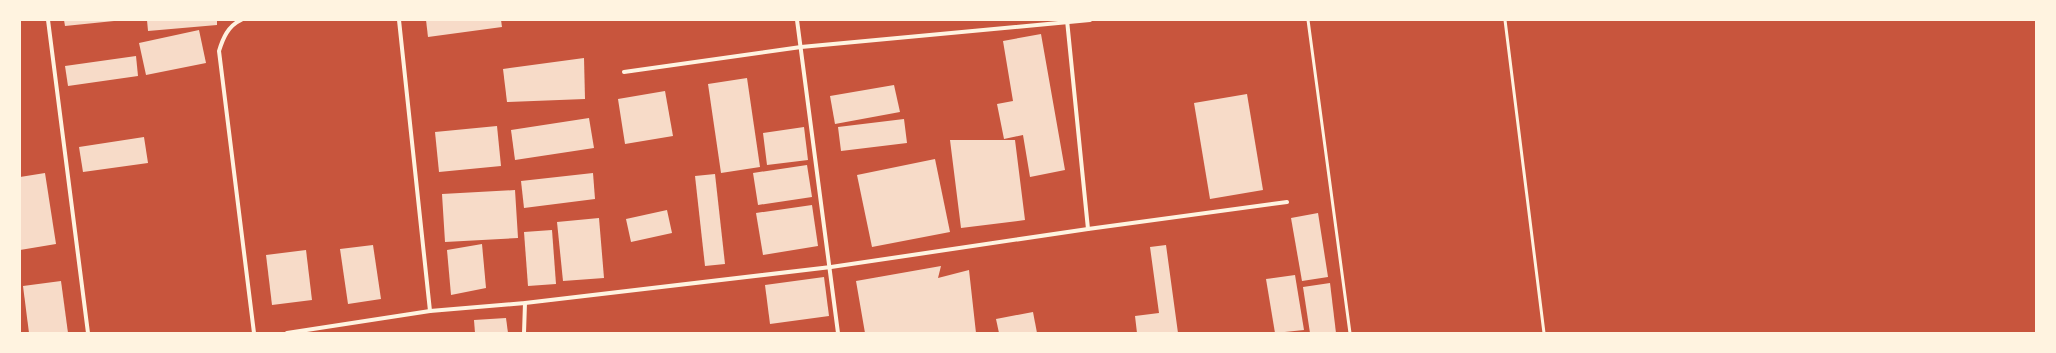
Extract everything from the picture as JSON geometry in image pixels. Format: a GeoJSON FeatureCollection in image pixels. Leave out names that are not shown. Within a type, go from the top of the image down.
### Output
{"type":"FeatureCollection","features":[{"type":"Feature","properties":{"kind":"street"},"geometry":{"type":"LineString","coordinates":[[48,20],[88,333]]}},
{"type":"Feature","properties":{"kind":"street"},"geometry":{"type":"LineString","coordinates":[[241,20],[234,24],[224,36],[219,51],[254,333]]}},
{"type":"Feature","properties":{"kind":"street"},"geometry":{"type":"LineString","coordinates":[[399,20],[430,312]]}},
{"type":"Feature","properties":{"kind":"street"},"geometry":{"type":"LineString","coordinates":[[797,20],[831,267],[838,333]]}},
{"type":"Feature","properties":{"kind":"street"},"geometry":{"type":"LineString","coordinates":[[624,72],[801,47],[1090,20]]}},
{"type":"Feature","properties":{"kind":"street"},"geometry":{"type":"LineString","coordinates":[[1067,21],[1088,229]]}},
{"type":"Feature","properties":{"kind":"street"},"geometry":{"type":"LineString","coordinates":[[287,333],[430,312],[525,304],[831,267],[1088,229],[1287,202]]}},
{"type":"Feature","properties":{"kind":"street"},"geometry":{"type":"LineString","coordinates":[[524,333],[525,304]]}},
{"type":"Feature","properties":{"kind":"lane"},"geometry":{"type":"LineString","coordinates":[[1308,20],[1350,333]]}},
{"type":"Feature","properties":{"kind":"lane"},"geometry":{"type":"LineString","coordinates":[[1505,20],[1544,333]]}},
{"type":"Feature","properties":{"kind":"building"},"geometry":{"type":"Polygon","coordinates":[[[64,20],[114,20],[114,21],[65,26],[64,20]]]}},
{"type":"Feature","properties":{"kind":"building"},"geometry":{"type":"Polygon","coordinates":[[[147,20],[217,20],[217,25],[148,31],[147,20]]]}},
{"type":"Feature","properties":{"kind":"building"},"geometry":{"type":"Polygon","coordinates":[[[426,20],[501,20],[502,27],[428,37],[426,20]]]}},
{"type":"Feature","properties":{"kind":"building"},"geometry":{"type":"Polygon","coordinates":[[[199,30],[206,63],[146,75],[139,43],[199,30]]]}},
{"type":"Feature","properties":{"kind":"building"},"geometry":{"type":"Polygon","coordinates":[[[1041,34],[1065,170],[1030,177],[1023,135],[1004,139],[997,104],[1013,101],[1003,41],[1041,34]]]}},
{"type":"Feature","properties":{"kind":"building"},"geometry":{"type":"Polygon","coordinates":[[[136,56],[138,76],[68,86],[65,66],[136,56]]]}},
{"type":"Feature","properties":{"kind":"building"},"geometry":{"type":"Polygon","coordinates":[[[584,58],[585,99],[507,102],[503,69],[584,58]]]}},
{"type":"Feature","properties":{"kind":"building"},"geometry":{"type":"Polygon","coordinates":[[[747,78],[760,167],[721,173],[708,84],[747,78]]]}},
{"type":"Feature","properties":{"kind":"building"},"geometry":{"type":"Polygon","coordinates":[[[894,85],[900,112],[835,124],[830,96],[894,85]]]}},
{"type":"Feature","properties":{"kind":"building"},"geometry":{"type":"Polygon","coordinates":[[[665,91],[673,136],[625,144],[618,99],[665,91]]]}},
{"type":"Feature","properties":{"kind":"building"},"geometry":{"type":"Polygon","coordinates":[[[1247,94],[1263,190],[1210,199],[1194,103],[1247,94]]]}},
{"type":"Feature","properties":{"kind":"building"},"geometry":{"type":"Polygon","coordinates":[[[589,118],[594,148],[515,160],[511,130],[589,118]]]}},
{"type":"Feature","properties":{"kind":"building"},"geometry":{"type":"Polygon","coordinates":[[[904,119],[907,143],[841,151],[838,127],[904,119]]]}},
{"type":"Feature","properties":{"kind":"building"},"geometry":{"type":"Polygon","coordinates":[[[497,126],[501,166],[439,172],[435,132],[497,126]]]}},
{"type":"Feature","properties":{"kind":"building"},"geometry":{"type":"Polygon","coordinates":[[[804,127],[808,160],[767,165],[763,133],[804,127]]]}},
{"type":"Feature","properties":{"kind":"building"},"geometry":{"type":"Polygon","coordinates":[[[144,137],[148,163],[83,172],[79,147],[144,137]]]}},
{"type":"Feature","properties":{"kind":"building"},"geometry":{"type":"Polygon","coordinates":[[[950,140],[1015,140],[1025,220],[961,228],[950,140]]]}},
{"type":"Feature","properties":{"kind":"building"},"geometry":{"type":"Polygon","coordinates":[[[935,159],[950,232],[872,247],[857,175],[935,159]]]}},
{"type":"Feature","properties":{"kind":"building"},"geometry":{"type":"Polygon","coordinates":[[[807,165],[812,197],[758,205],[753,173],[807,165]]]}},
{"type":"Feature","properties":{"kind":"building"},"geometry":{"type":"Polygon","coordinates":[[[45,173],[56,244],[20,250],[20,177],[45,173]]]}},
{"type":"Feature","properties":{"kind":"building"},"geometry":{"type":"Polygon","coordinates":[[[593,173],[595,199],[524,208],[521,181],[593,173]]]}},
{"type":"Feature","properties":{"kind":"building"},"geometry":{"type":"Polygon","coordinates":[[[715,174],[725,264],[705,266],[695,176],[715,174]]]}},
{"type":"Feature","properties":{"kind":"building"},"geometry":{"type":"Polygon","coordinates":[[[515,190],[518,238],[445,242],[442,194],[515,190]]]}},
{"type":"Feature","properties":{"kind":"building"},"geometry":{"type":"Polygon","coordinates":[[[812,205],[818,246],[763,255],[756,213],[812,205]]]}},
{"type":"Feature","properties":{"kind":"building"},"geometry":{"type":"Polygon","coordinates":[[[667,210],[672,233],[631,242],[626,219],[667,210]]]}},
{"type":"Feature","properties":{"kind":"building"},"geometry":{"type":"Polygon","coordinates":[[[1318,213],[1328,277],[1302,281],[1291,218],[1318,213]]]}},
{"type":"Feature","properties":{"kind":"building"},"geometry":{"type":"Polygon","coordinates":[[[599,218],[604,278],[563,281],[557,222],[599,218]]]}},
{"type":"Feature","properties":{"kind":"building"},"geometry":{"type":"Polygon","coordinates":[[[552,230],[556,284],[528,286],[524,232],[552,230]]]}},
{"type":"Feature","properties":{"kind":"building"},"geometry":{"type":"Polygon","coordinates":[[[482,244],[486,288],[451,295],[447,250],[482,244]]]}},
{"type":"Feature","properties":{"kind":"building"},"geometry":{"type":"Polygon","coordinates":[[[373,245],[381,299],[348,304],[340,249],[373,245]]]}},
{"type":"Feature","properties":{"kind":"building"},"geometry":{"type":"Polygon","coordinates":[[[1166,245],[1178,333],[1137,333],[1135,316],[1159,313],[1150,247],[1166,245]]]}},
{"type":"Feature","properties":{"kind":"building"},"geometry":{"type":"Polygon","coordinates":[[[306,250],[312,300],[272,305],[266,255],[306,250]]]}},
{"type":"Feature","properties":{"kind":"building"},"geometry":{"type":"Polygon","coordinates":[[[941,266],[938,278],[969,270],[976,333],[865,333],[856,281],[941,266]]]}},
{"type":"Feature","properties":{"kind":"building"},"geometry":{"type":"Polygon","coordinates":[[[1295,275],[1304,330],[1275,333],[1266,279],[1295,275]]]}},
{"type":"Feature","properties":{"kind":"building"},"geometry":{"type":"Polygon","coordinates":[[[824,277],[829,316],[770,324],[765,285],[824,277]]]}},
{"type":"Feature","properties":{"kind":"building"},"geometry":{"type":"Polygon","coordinates":[[[61,281],[68,333],[29,333],[23,286],[61,281]]]}},
{"type":"Feature","properties":{"kind":"building"},"geometry":{"type":"Polygon","coordinates":[[[1330,283],[1336,333],[1310,333],[1303,287],[1330,283]]]}},
{"type":"Feature","properties":{"kind":"building"},"geometry":{"type":"Polygon","coordinates":[[[1033,312],[1037,333],[999,333],[996,319],[1033,312]]]}},
{"type":"Feature","properties":{"kind":"building"},"geometry":{"type":"Polygon","coordinates":[[[506,318],[508,333],[475,333],[474,320],[506,318]]]}}]}
